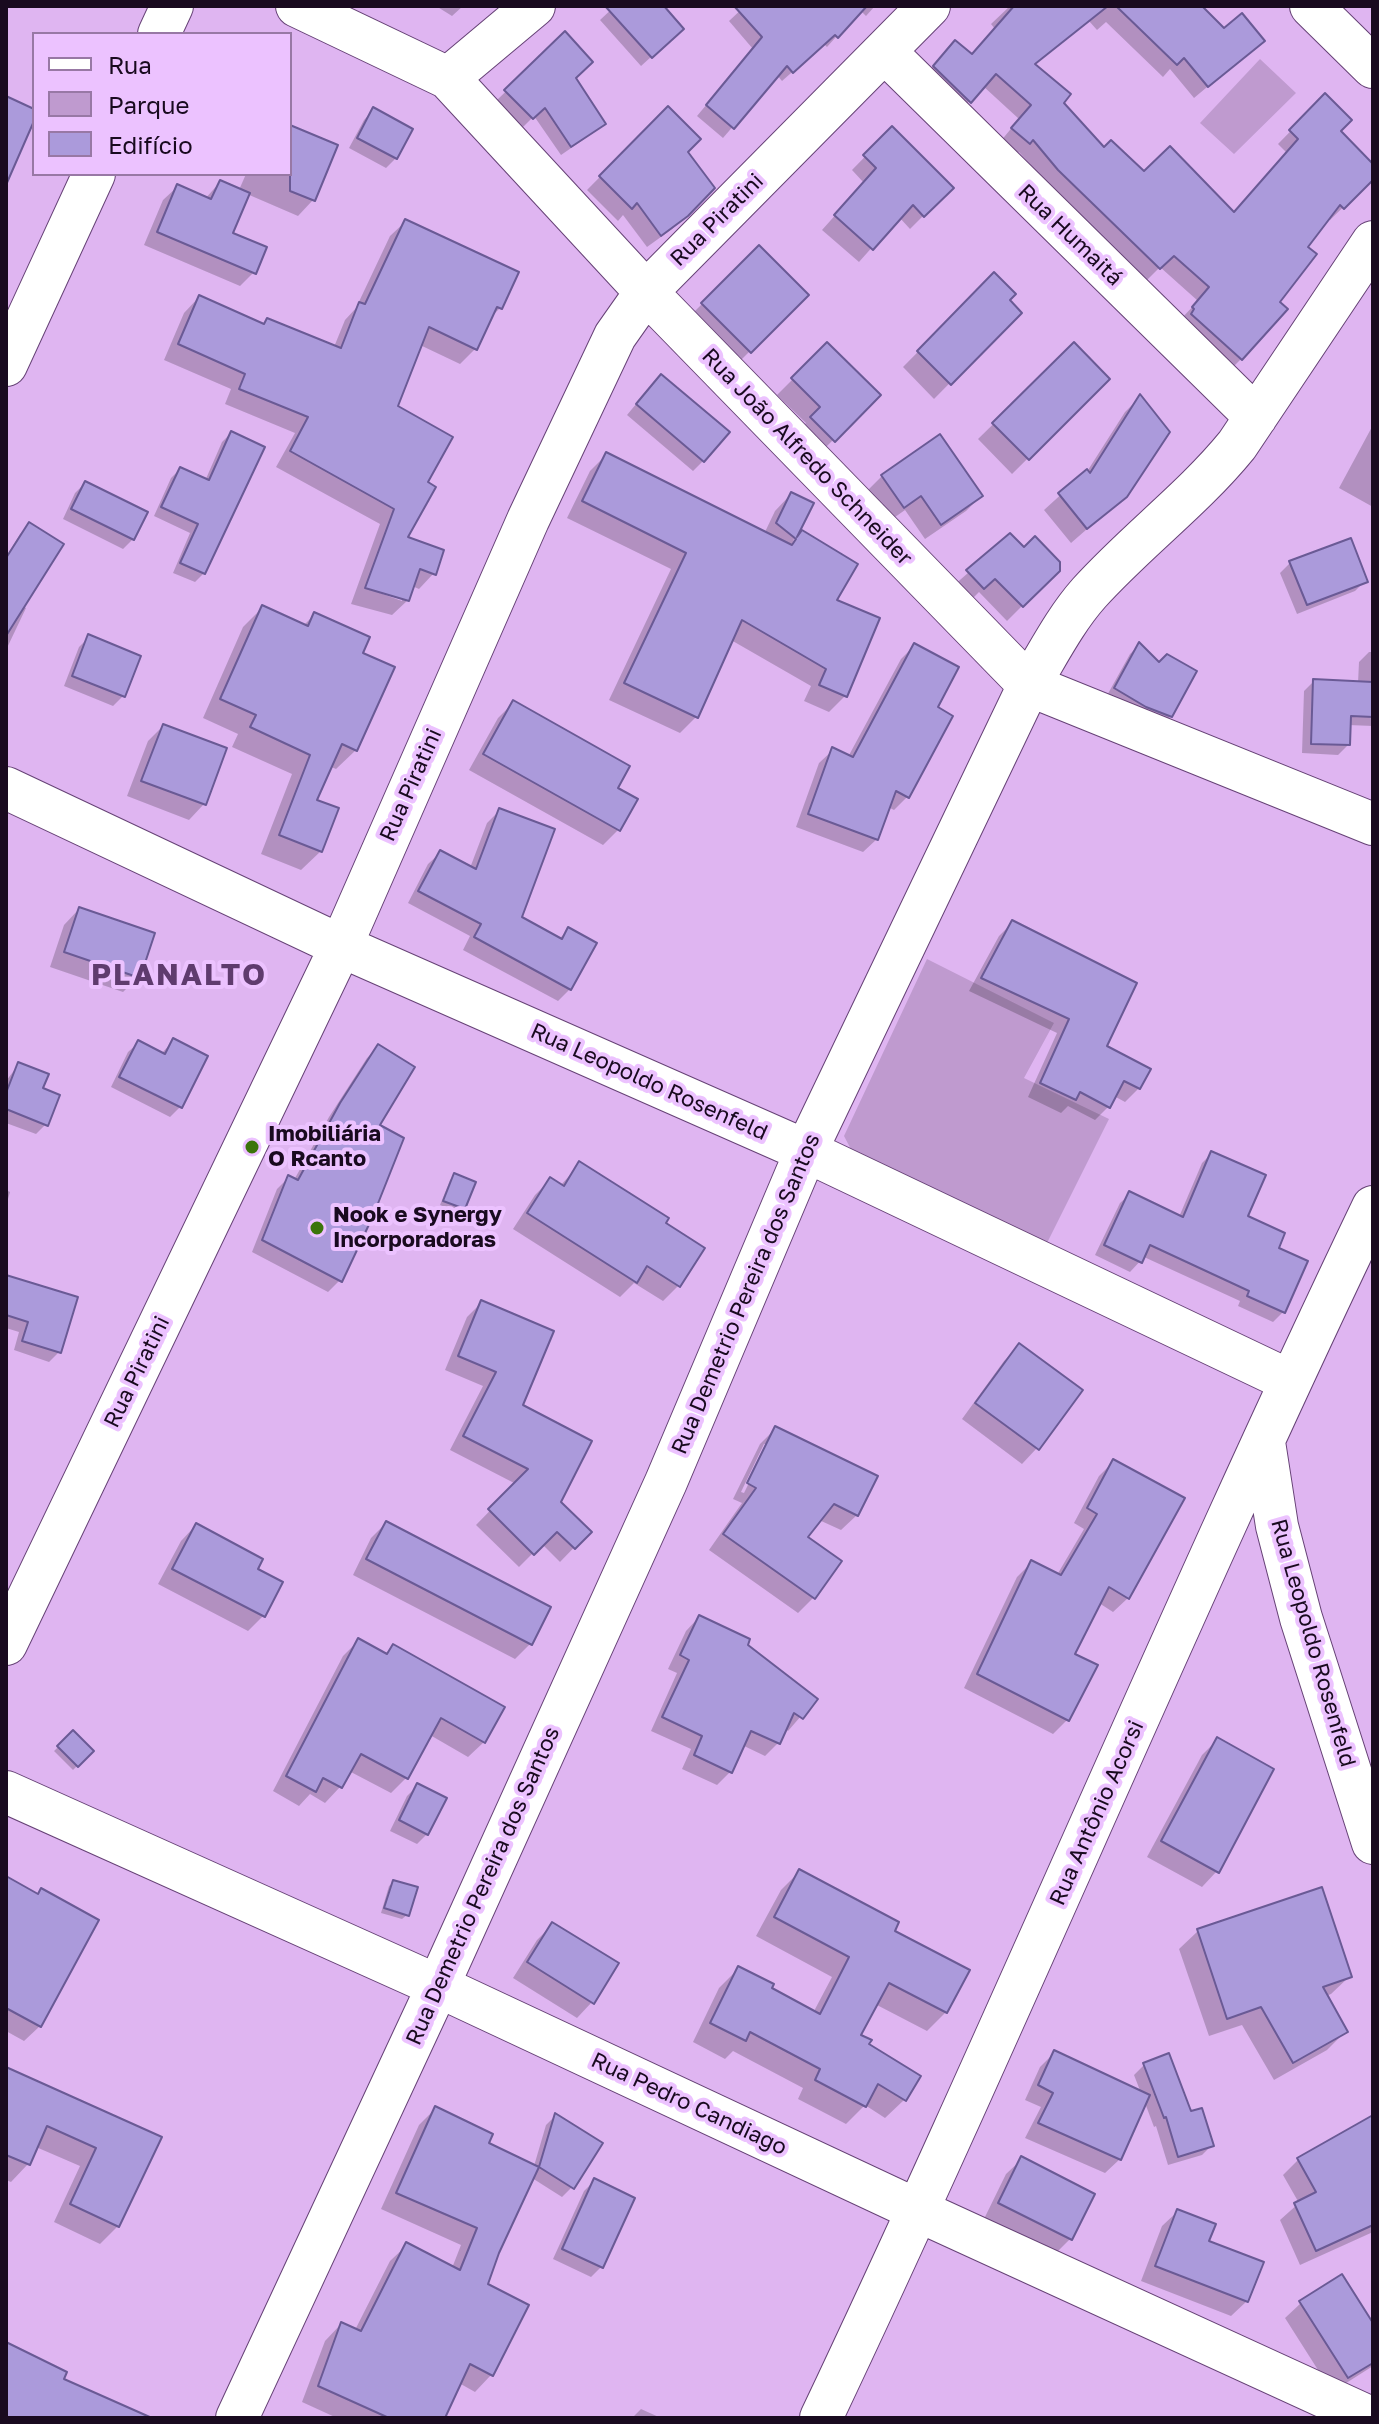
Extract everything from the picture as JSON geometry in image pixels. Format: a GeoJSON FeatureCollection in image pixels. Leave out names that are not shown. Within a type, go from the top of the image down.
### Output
{"type":"FeatureCollection","features":[{"type":"Feature","properties":{"kind":"street"},"geometry":{"type":"LineString","coordinates":[[160,32],[172,6]]}},
{"type":"Feature","properties":{"kind":"street","name":"Rua João Alfredo Schneider"},"geometry":{"type":"LineString","coordinates":[[297,6],[448,78],[646,292],[1029,685],[1373,824]]}},
{"type":"Feature","properties":{"kind":"street"},"geometry":{"type":"LineString","coordinates":[[448,78],[534,6]]}},
{"type":"Feature","properties":{"kind":"street","name":"Rua Piratini"},"geometry":{"type":"LineString","coordinates":[[6,1644],[341,946],[528,520],[615,336],[646,292],[929,6]]}},
{"type":"Feature","properties":{"kind":"street"},"geometry":{"type":"LineString","coordinates":[[1311,6],[1373,67]]}},
{"type":"Feature","properties":{"kind":"street","name":"Rua Humaitá"},"geometry":{"type":"LineString","coordinates":[[885,52],[1256,417]]}},
{"type":"Feature","properties":{"kind":"street"},"geometry":{"type":"LineString","coordinates":[[6,365],[93,176]]}},
{"type":"Feature","properties":{"kind":"street","name":"Rua Demetrio Pereira dos Santos"},"geometry":{"type":"LineString","coordinates":[[237,2418],[438,1986],[666,1482],[806,1151],[1029,685],[1089,593],[1215,472],[1256,417],[1373,242]]}},
{"type":"Feature","properties":{"kind":"street","name":"Rua Leopoldo Rosenfeld"},"geometry":{"type":"LineString","coordinates":[[6,788],[341,946],[806,1151],[1290,1381]]}},
{"type":"Feature","properties":{"kind":"street","name":"Rua Antônio Acorsi"},"geometry":{"type":"LineString","coordinates":[[821,2418],[919,2211],[1290,1381],[1373,1207]]}},
{"type":"Feature","properties":{"kind":"street","name":"Rua Leopoldo Rosenfeld"},"geometry":{"type":"LineString","coordinates":[[1264,1442],[1277,1526],[1301,1618],[1373,1843]]}},
{"type":"Feature","properties":{"kind":"street","name":"Rua Pedro Candiago"},"geometry":{"type":"LineString","coordinates":[[6,1792],[438,1986],[1371,2418]]}},
{"type":"Feature","properties":{"kind":"green space"},"geometry":{"type":"Polygon","coordinates":[[[1260,59],[1296,93],[1234,154],[1200,123],[1260,59]]]}},
{"type":"Feature","properties":{"kind":"green space"},"geometry":{"type":"Polygon","coordinates":[[[927,959],[1054,1023],[1024,1078],[1109,1119],[1047,1243],[854,1155],[844,1136],[927,959]]]}},
{"type":"Feature","properties":{"kind":"building"},"geometry":{"type":"Polygon","coordinates":[[[605,6],[664,6],[684,29],[652,58],[605,6]]]}},
{"type":"Feature","properties":{"kind":"building"},"geometry":{"type":"Polygon","coordinates":[[[734,6],[867,6],[838,38],[835,35],[793,73],[787,66],[734,129],[706,105],[762,37],[734,6]]]}},
{"type":"Feature","properties":{"kind":"building"},"geometry":{"type":"Polygon","coordinates":[[[1014,6],[1108,6],[1035,64],[1071,94],[1064,103],[1104,147],[1111,140],[1144,171],[1170,146],[1234,212],[1298,139],[1289,130],[1325,93],[1352,120],[1341,131],[1373,164],[1373,180],[1344,209],[1340,205],[1308,247],[1317,254],[1280,302],[1288,309],[1242,360],[1191,314],[1192,307],[1209,287],[1174,256],[1160,269],[1058,170],[1033,140],[1030,144],[1011,128],[1031,105],[996,74],[971,103],[933,66],[955,40],[972,54],[1014,6]]]}},
{"type":"Feature","properties":{"kind":"building"},"geometry":{"type":"Polygon","coordinates":[[[1116,6],[1202,6],[1224,28],[1242,13],[1265,41],[1208,87],[1184,58],[1177,65],[1116,6]]]}},
{"type":"Feature","properties":{"kind":"building"},"geometry":{"type":"Polygon","coordinates":[[[565,31],[593,62],[576,78],[606,124],[571,147],[545,108],[533,119],[504,90],[565,31]]]}},
{"type":"Feature","properties":{"kind":"building"},"geometry":{"type":"Polygon","coordinates":[[[6,96],[32,108],[32,126],[6,185],[6,96]]]}},
{"type":"Feature","properties":{"kind":"building"},"geometry":{"type":"Polygon","coordinates":[[[668,106],[701,139],[688,152],[715,188],[688,216],[661,236],[637,203],[632,209],[599,176],[668,106]]]}},
{"type":"Feature","properties":{"kind":"building"},"geometry":{"type":"Polygon","coordinates":[[[373,107],[413,129],[397,159],[357,138],[373,107]]]}},
{"type":"Feature","properties":{"kind":"building"},"geometry":{"type":"Polygon","coordinates":[[[292,126],[338,145],[315,201],[290,191],[292,126]]]}},
{"type":"Feature","properties":{"kind":"building"},"geometry":{"type":"Polygon","coordinates":[[[892,126],[954,188],[924,217],[913,205],[873,250],[834,215],[876,168],[863,155],[892,126]]]}},
{"type":"Feature","properties":{"kind":"building"},"geometry":{"type":"Polygon","coordinates":[[[220,180],[250,193],[233,233],[267,247],[256,274],[157,232],[177,184],[211,199],[220,180]]]}},
{"type":"Feature","properties":{"kind":"building"},"geometry":{"type":"Polygon","coordinates":[[[405,219],[519,272],[502,309],[497,307],[477,350],[429,327],[398,406],[453,437],[428,482],[436,487],[408,537],[444,550],[436,575],[420,569],[409,601],[365,588],[394,509],[290,451],[308,417],[239,389],[245,374],[178,344],[199,295],[264,324],[267,318],[341,348],[359,302],[365,304],[405,219]]]}},
{"type":"Feature","properties":{"kind":"building"},"geometry":{"type":"Polygon","coordinates":[[[759,245],[809,295],[751,353],[701,303],[759,245]]]}},
{"type":"Feature","properties":{"kind":"building"},"geometry":{"type":"Polygon","coordinates":[[[994,272],[1016,294],[1010,300],[1022,313],[951,385],[917,351],[994,272]]]}},
{"type":"Feature","properties":{"kind":"building"},"geometry":{"type":"Polygon","coordinates":[[[827,342],[881,395],[835,442],[810,417],[820,407],[791,378],[827,342]]]}},
{"type":"Feature","properties":{"kind":"building"},"geometry":{"type":"Polygon","coordinates":[[[1074,342],[1110,379],[1029,460],[992,423],[1074,342]]]}},
{"type":"Feature","properties":{"kind":"building"},"geometry":{"type":"Polygon","coordinates":[[[661,374],[730,432],[704,462],[636,404],[661,374]]]}},
{"type":"Feature","properties":{"kind":"building"},"geometry":{"type":"Polygon","coordinates":[[[1140,394],[1170,432],[1127,497],[1087,529],[1058,493],[1087,469],[1090,473],[1140,394]]]}},
{"type":"Feature","properties":{"kind":"building"},"geometry":{"type":"Polygon","coordinates":[[[231,431],[265,447],[205,574],[180,563],[198,524],[161,507],[180,467],[209,480],[231,431]]]}},
{"type":"Feature","properties":{"kind":"building"},"geometry":{"type":"Polygon","coordinates":[[[940,434],[983,496],[941,525],[921,496],[904,508],[881,475],[940,434]]]}},
{"type":"Feature","properties":{"kind":"building"},"geometry":{"type":"Polygon","coordinates":[[[606,452],[792,545],[796,539],[776,523],[791,492],[814,503],[797,537],[802,530],[858,564],[837,600],[880,618],[847,697],[819,685],[826,669],[742,620],[698,718],[624,683],[686,553],[582,501],[606,452]]]}},
{"type":"Feature","properties":{"kind":"building"},"geometry":{"type":"Polygon","coordinates":[[[85,481],[148,512],[134,540],[71,509],[85,481]]]}},
{"type":"Feature","properties":{"kind":"building"},"geometry":{"type":"Polygon","coordinates":[[[29,522],[64,544],[6,636],[6,558],[29,522]]]}},
{"type":"Feature","properties":{"kind":"building"},"geometry":{"type":"Polygon","coordinates":[[[1010,533],[1024,547],[1035,536],[1060,562],[1060,571],[1023,607],[995,579],[984,589],[966,570],[1010,533]]]}},
{"type":"Feature","properties":{"kind":"building"},"geometry":{"type":"Polygon","coordinates":[[[1351,538],[1368,582],[1307,605],[1289,561],[1351,538]]]}},
{"type":"Feature","properties":{"kind":"building"},"geometry":{"type":"Polygon","coordinates":[[[262,605],[308,626],[314,612],[370,637],[363,653],[395,667],[357,751],[342,744],[317,800],[339,808],[322,852],[279,835],[310,755],[250,727],[256,715],[220,699],[262,605]]]}},
{"type":"Feature","properties":{"kind":"building"},"geometry":{"type":"Polygon","coordinates":[[[88,634],[141,656],[125,697],[72,676],[88,634]]]}},
{"type":"Feature","properties":{"kind":"building"},"geometry":{"type":"Polygon","coordinates":[[[1139,642],[1159,662],[1167,654],[1197,671],[1172,717],[1146,707],[1114,688],[1139,642]]]}},
{"type":"Feature","properties":{"kind":"building"},"geometry":{"type":"Polygon","coordinates":[[[914,643],[959,667],[938,707],[953,716],[909,798],[896,791],[878,840],[808,814],[832,747],[853,757],[914,643]]]}},
{"type":"Feature","properties":{"kind":"building"},"geometry":{"type":"Polygon","coordinates":[[[1313,679],[1373,682],[1373,717],[1351,716],[1350,745],[1311,744],[1313,679]]]}},
{"type":"Feature","properties":{"kind":"building"},"geometry":{"type":"Polygon","coordinates":[[[513,700],[630,766],[618,788],[638,799],[620,831],[483,754],[513,700]]]}},
{"type":"Feature","properties":{"kind":"building"},"geometry":{"type":"Polygon","coordinates":[[[163,724],[227,748],[206,805],[141,781],[163,724]]]}},
{"type":"Feature","properties":{"kind":"building"},"geometry":{"type":"Polygon","coordinates":[[[499,808],[555,829],[522,917],[562,939],[568,927],[597,943],[571,990],[474,937],[481,924],[418,891],[440,850],[476,869],[499,808]]]}},
{"type":"Feature","properties":{"kind":"building"},"geometry":{"type":"Polygon","coordinates":[[[79,907],[155,933],[140,978],[64,952],[79,907]]]}},
{"type":"Feature","properties":{"kind":"building"},"geometry":{"type":"Polygon","coordinates":[[[1012,920],[1137,983],[1107,1046],[1151,1069],[1140,1089],[1124,1081],[1110,1108],[1080,1092],[1076,1100],[1040,1083],[1069,1019],[981,978],[1012,920]]]}},
{"type":"Feature","properties":{"kind":"building"},"geometry":{"type":"Polygon","coordinates":[[[173,1038],[208,1056],[182,1108],[119,1077],[138,1040],[165,1054],[173,1038]]]}},
{"type":"Feature","properties":{"kind":"building"},"geometry":{"type":"Polygon","coordinates":[[[378,1044],[415,1067],[380,1125],[404,1138],[342,1282],[262,1240],[288,1175],[298,1180],[340,1103],[378,1044]]]}},
{"type":"Feature","properties":{"kind":"building"},"geometry":{"type":"Polygon","coordinates":[[[18,1062],[49,1074],[43,1088],[60,1095],[48,1126],[6,1109],[6,1093],[18,1062]]]}},
{"type":"Feature","properties":{"kind":"building"},"geometry":{"type":"Polygon","coordinates":[[[1211,1151],[1266,1175],[1248,1216],[1285,1233],[1279,1248],[1308,1261],[1285,1313],[1247,1296],[1249,1291],[1150,1245],[1142,1263],[1104,1245],[1129,1191],[1183,1217],[1211,1151]]]}},
{"type":"Feature","properties":{"kind":"building"},"geometry":{"type":"Polygon","coordinates":[[[579,1161],[669,1218],[666,1223],[705,1248],[680,1287],[647,1266],[637,1283],[527,1213],[550,1177],[564,1186],[579,1161]]]}},
{"type":"Feature","properties":{"kind":"building"},"geometry":{"type":"Polygon","coordinates":[[[454,1173],[476,1182],[465,1209],[443,1201],[454,1173]]]}},
{"type":"Feature","properties":{"kind":"building"},"geometry":{"type":"Polygon","coordinates":[[[6,1275],[78,1297],[61,1353],[22,1341],[28,1322],[6,1315],[6,1275]]]}},
{"type":"Feature","properties":{"kind":"building"},"geometry":{"type":"Polygon","coordinates":[[[481,1300],[554,1331],[523,1405],[592,1441],[561,1502],[592,1532],[575,1549],[557,1532],[534,1555],[488,1509],[528,1469],[463,1436],[496,1372],[458,1356],[481,1300]]]}},
{"type":"Feature","properties":{"kind":"building"},"geometry":{"type":"Polygon","coordinates":[[[1019,1343],[1083,1390],[1039,1450],[975,1403],[1019,1343]]]}},
{"type":"Feature","properties":{"kind":"building"},"geometry":{"type":"Polygon","coordinates":[[[775,1426],[878,1476],[858,1516],[834,1504],[808,1537],[842,1561],[815,1599],[723,1534],[756,1488],[747,1483],[775,1426]]]}},
{"type":"Feature","properties":{"kind":"building"},"geometry":{"type":"Polygon","coordinates":[[[1113,1459],[1185,1498],[1129,1599],[1109,1587],[1075,1654],[1098,1665],[1069,1721],[977,1674],[1031,1560],[1061,1575],[1097,1514],[1087,1508],[1113,1459]]]}},
{"type":"Feature","properties":{"kind":"building"},"geometry":{"type":"Polygon","coordinates":[[[386,1521],[551,1607],[532,1645],[366,1559],[386,1521]]]}},
{"type":"Feature","properties":{"kind":"building"},"geometry":{"type":"Polygon","coordinates":[[[196,1523],[263,1559],[258,1569],[283,1582],[265,1617],[172,1569],[196,1523]]]}},
{"type":"Feature","properties":{"kind":"building"},"geometry":{"type":"Polygon","coordinates":[[[699,1615],[750,1639],[748,1645],[818,1699],[803,1719],[794,1713],[780,1744],[751,1731],[732,1773],[694,1755],[702,1736],[662,1717],[689,1660],[680,1655],[699,1615]]]}},
{"type":"Feature","properties":{"kind":"building"},"geometry":{"type":"Polygon","coordinates":[[[358,1638],[387,1654],[393,1644],[505,1707],[485,1743],[441,1718],[408,1779],[361,1754],[342,1788],[323,1778],[316,1792],[286,1776],[358,1638]]]}},
{"type":"Feature","properties":{"kind":"building"},"geometry":{"type":"Polygon","coordinates":[[[73,1730],[94,1751],[78,1767],[57,1746],[73,1730]]]}},
{"type":"Feature","properties":{"kind":"building"},"geometry":{"type":"Polygon","coordinates":[[[1217,1737],[1274,1769],[1219,1873],[1161,1841],[1217,1737]]]}},
{"type":"Feature","properties":{"kind":"building"},"geometry":{"type":"Polygon","coordinates":[[[417,1783],[447,1798],[428,1835],[399,1820],[417,1783]]]}},
{"type":"Feature","properties":{"kind":"building"},"geometry":{"type":"Polygon","coordinates":[[[799,1869],[899,1922],[895,1931],[970,1970],[947,2013],[889,1983],[861,2035],[872,2040],[869,2044],[921,2076],[906,2101],[878,2084],[866,2107],[815,2080],[820,2069],[750,2032],[746,2041],[710,2023],[738,1966],[774,1984],[772,1988],[820,2014],[849,1957],[774,1917],[799,1869]]]}},
{"type":"Feature","properties":{"kind":"building"},"geometry":{"type":"Polygon","coordinates":[[[6,1876],[38,1894],[41,1888],[99,1920],[41,2027],[6,2008],[6,1876]]]}},
{"type":"Feature","properties":{"kind":"building"},"geometry":{"type":"Polygon","coordinates":[[[393,1880],[418,1887],[409,1916],[384,1908],[393,1880]]]}},
{"type":"Feature","properties":{"kind":"building"},"geometry":{"type":"Polygon","coordinates":[[[1322,1887],[1352,1977],[1323,1987],[1348,2032],[1293,2063],[1261,2007],[1227,2019],[1197,1929],[1322,1887]]]}},
{"type":"Feature","properties":{"kind":"building"},"geometry":{"type":"Polygon","coordinates":[[[552,1922],[619,1963],[594,2004],[527,1962],[552,1922]]]}},
{"type":"Feature","properties":{"kind":"building"},"geometry":{"type":"Polygon","coordinates":[[[1054,2050],[1150,2095],[1121,2160],[1038,2123],[1053,2093],[1038,2085],[1054,2050]]]}},
{"type":"Feature","properties":{"kind":"building"},"geometry":{"type":"Polygon","coordinates":[[[1169,2053],[1191,2111],[1202,2108],[1214,2146],[1178,2157],[1166,2117],[1143,2063],[1169,2053]]]}},
{"type":"Feature","properties":{"kind":"building"},"geometry":{"type":"Polygon","coordinates":[[[6,2067],[162,2137],[119,2227],[70,2204],[96,2148],[47,2126],[30,2165],[6,2155],[6,2067]]]}},
{"type":"Feature","properties":{"kind":"building"},"geometry":{"type":"Polygon","coordinates":[[[435,2106],[493,2134],[489,2143],[539,2167],[488,2284],[529,2305],[493,2376],[470,2364],[445,2418],[389,2418],[318,2386],[341,2322],[361,2331],[406,2242],[460,2270],[477,2228],[396,2193],[435,2106]]]}},
{"type":"Feature","properties":{"kind":"building"},"geometry":{"type":"Polygon","coordinates":[[[555,2113],[603,2143],[574,2189],[539,2167],[555,2113]]]}},
{"type":"Feature","properties":{"kind":"building"},"geometry":{"type":"Polygon","coordinates":[[[1373,2115],[1373,2225],[1316,2251],[1294,2203],[1316,2192],[1297,2158],[1373,2115]]]}},
{"type":"Feature","properties":{"kind":"building"},"geometry":{"type":"Polygon","coordinates":[[[1021,2156],[1095,2194],[1072,2240],[998,2203],[1021,2156]]]}},
{"type":"Feature","properties":{"kind":"building"},"geometry":{"type":"Polygon","coordinates":[[[594,2178],[635,2198],[603,2268],[562,2249],[594,2178]]]}},
{"type":"Feature","properties":{"kind":"building"},"geometry":{"type":"Polygon","coordinates":[[[1177,2209],[1216,2224],[1209,2241],[1264,2262],[1248,2302],[1155,2266],[1177,2209]]]}},
{"type":"Feature","properties":{"kind":"building"},"geometry":{"type":"Polygon","coordinates":[[[1342,2274],[1373,2323],[1373,2363],[1348,2378],[1299,2301],[1342,2274]]]}},
{"type":"Feature","properties":{"kind":"building"},"geometry":{"type":"Polygon","coordinates":[[[6,2342],[67,2372],[64,2379],[152,2418],[6,2418],[6,2342]]]}},
{"type":"Feature","properties":{"kind":"place","name":"Imobiliária O Rcanto"},"geometry":{"type":"Point","coordinates":[252,1147]}},
{"type":"Feature","properties":{"kind":"place","name":"Nook e Synergy Incorporadoras"},"geometry":{"type":"Point","coordinates":[317,1228]}},
{"type":"Feature","properties":{"kind":"district","name":"PLANALTO"},"geometry":{"type":"Point","coordinates":[179,975]}}]}
